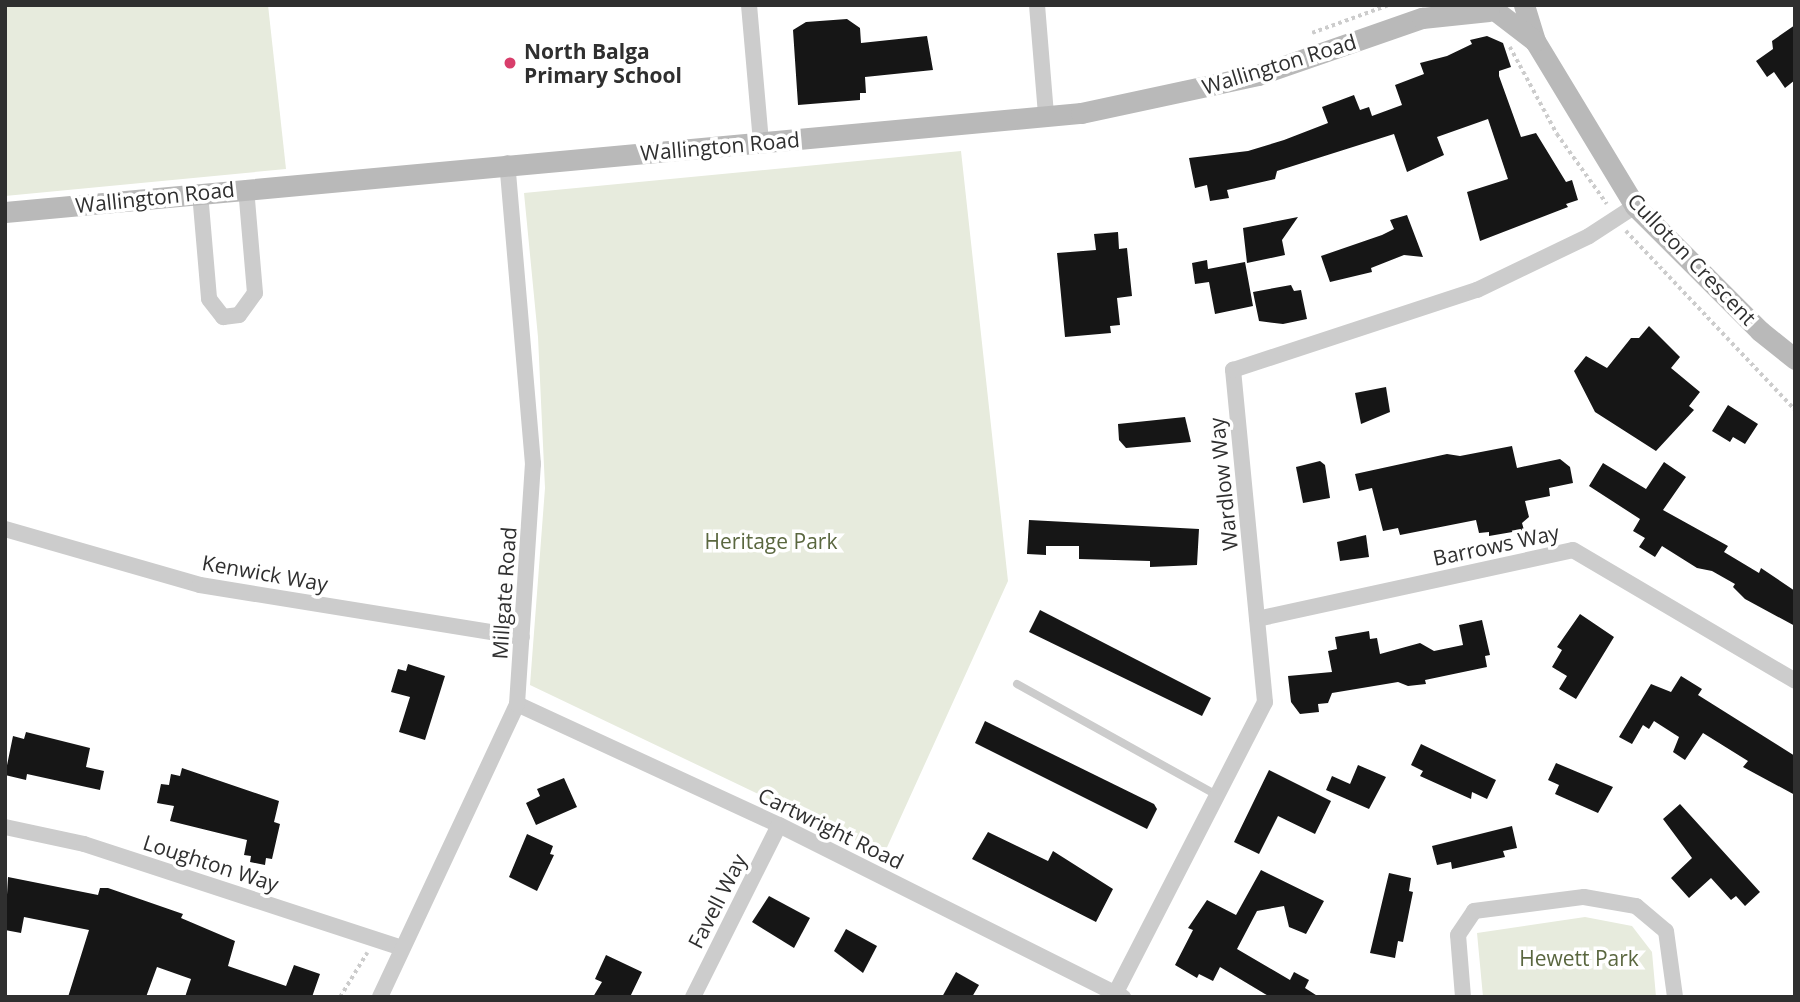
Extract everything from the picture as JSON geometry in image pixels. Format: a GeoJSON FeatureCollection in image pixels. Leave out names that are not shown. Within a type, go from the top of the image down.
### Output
{"type":"FeatureCollection","features":[{"type":"Feature","properties":{"kind":"street"},"geometry":{"type":"LineString","coordinates":[[750,5],[761,143]]}},
{"type":"Feature","properties":{"kind":"street"},"geometry":{"type":"LineString","coordinates":[[1037,5],[1046,115]]}},
{"type":"Feature","properties":{"kind":"street","name":"Culloton Crescent"},"geometry":{"type":"LineString","coordinates":[[1524,5],[1535,41],[1635,206],[1760,331],[1795,359]]}},
{"type":"Feature","properties":{"kind":"street","name":"Wallington Road"},"geometry":{"type":"LineString","coordinates":[[5,212],[507,163],[761,143],[1046,115],[1154,100],[1258,75],[1430,11],[1493,8]]}},
{"type":"Feature","properties":{"kind":"street","name":"Culloton Crescent"},"geometry":{"type":"LineString","coordinates":[[1493,8],[1535,41]]}},
{"type":"Feature","properties":{"kind":"street","name":"Millgate Road"},"geometry":{"type":"LineString","coordinates":[[380,997],[517,704],[533,464],[507,163]]}},
{"type":"Feature","properties":{"kind":"street"},"geometry":{"type":"LineString","coordinates":[[200,193],[209,299],[222,317],[239,315],[255,293],[246,188]]}},
{"type":"Feature","properties":{"kind":"street","name":"Wardlow Way"},"geometry":{"type":"LineString","coordinates":[[1119,995],[1265,702],[1233,370],[1477,290],[1589,236],[1635,206]]}},
{"type":"Feature","properties":{"kind":"street","name":"Kenwick Way"},"geometry":{"type":"LineString","coordinates":[[5,528],[200,585],[522,637]]}},
{"type":"Feature","properties":{"kind":"street","name":"Barrows Way"},"geometry":{"type":"LineString","coordinates":[[1257,619],[1573,550],[1795,681]]}},
{"type":"Feature","properties":{"kind":"street","name":"Cartwright Road"},"geometry":{"type":"LineString","coordinates":[[517,704],[779,825],[1119,995]]}},
{"type":"Feature","properties":{"kind":"street","name":"Favell Way"},"geometry":{"type":"LineString","coordinates":[[693,997],[779,825]]}},
{"type":"Feature","properties":{"kind":"street","name":"Loughton Way"},"geometry":{"type":"LineString","coordinates":[[5,827],[84,844],[402,948]]}},
{"type":"Feature","properties":{"kind":"street"},"geometry":{"type":"LineString","coordinates":[[1463,997],[1458,935],[1475,911],[1584,897],[1636,906],[1666,931],[1675,997]]}},
{"type":"Feature","properties":{"kind":"lane"},"geometry":{"type":"LineString","coordinates":[[1017,684],[1218,796]]}},
{"type":"Feature","properties":{"kind":"path"},"geometry":{"type":"LineString","coordinates":[[1301,37],[1389,5]]}},
{"type":"Feature","properties":{"kind":"path"},"geometry":{"type":"LineString","coordinates":[[340,997],[376,939]]}},
{"type":"Feature","properties":{"kind":"green space"},"geometry":{"type":"Polygon","coordinates":[[[5,5],[268,5],[286,169],[5,196],[5,5]]]}},
{"type":"Feature","properties":{"kind":"green space","name":"Heritage Park"},"geometry":{"type":"Polygon","coordinates":[[[961,151],[1008,581],[884,854],[530,685],[545,488],[538,337],[524,193],[961,151]]]}},
{"type":"Feature","properties":{"kind":"green space","name":"Hewett Park"},"geometry":{"type":"Polygon","coordinates":[[[1585,917],[1632,926],[1652,952],[1656,997],[1483,997],[1477,933],[1585,917]]]}},
{"type":"Feature","properties":{"kind":"building"},"geometry":{"type":"Polygon","coordinates":[[[847,19],[860,28],[861,43],[927,36],[933,70],[865,77],[866,93],[860,93],[860,100],[798,105],[793,30],[806,22],[847,19]]]}},
{"type":"Feature","properties":{"kind":"building"},"geometry":{"type":"Polygon","coordinates":[[[1795,25],[1795,80],[1785,88],[1774,72],[1767,77],[1756,61],[1773,49],[1772,41],[1795,25]]]}},
{"type":"Feature","properties":{"kind":"building"},"geometry":{"type":"Polygon","coordinates":[[[1487,36],[1503,43],[1511,67],[1499,71],[1499,76],[1521,137],[1536,133],[1566,182],[1572,180],[1578,200],[1566,204],[1568,207],[1480,241],[1467,192],[1508,179],[1488,119],[1437,137],[1444,155],[1407,172],[1394,134],[1277,171],[1275,179],[1227,190],[1229,198],[1210,201],[1207,185],[1195,188],[1189,158],[1248,151],[1284,140],[1328,123],[1322,107],[1354,95],[1360,110],[1369,107],[1372,116],[1402,105],[1395,85],[1424,74],[1420,63],[1447,56],[1472,44],[1470,40],[1487,36]]]}},
{"type":"Feature","properties":{"kind":"building"},"geometry":{"type":"Polygon","coordinates":[[[1407,215],[1423,257],[1404,255],[1371,268],[1372,272],[1330,282],[1321,256],[1382,235],[1394,229],[1390,220],[1407,215]]]}},
{"type":"Feature","properties":{"kind":"building"},"geometry":{"type":"Polygon","coordinates":[[[1298,217],[1282,240],[1285,255],[1247,263],[1243,228],[1298,217]]]}},
{"type":"Feature","properties":{"kind":"building"},"geometry":{"type":"Polygon","coordinates":[[[1118,232],[1119,249],[1127,248],[1132,296],[1117,298],[1120,325],[1110,326],[1111,333],[1065,337],[1057,253],[1096,250],[1094,234],[1118,232]]]}},
{"type":"Feature","properties":{"kind":"building"},"geometry":{"type":"Polygon","coordinates":[[[1207,260],[1208,269],[1245,262],[1253,306],[1215,314],[1209,282],[1195,284],[1192,263],[1207,260]]]}},
{"type":"Feature","properties":{"kind":"building"},"geometry":{"type":"Polygon","coordinates":[[[1291,285],[1294,291],[1301,290],[1307,319],[1283,324],[1259,321],[1253,292],[1291,285]]]}},
{"type":"Feature","properties":{"kind":"building"},"geometry":{"type":"Polygon","coordinates":[[[1649,326],[1680,357],[1671,368],[1700,392],[1689,406],[1694,410],[1656,451],[1595,412],[1574,371],[1586,356],[1607,368],[1631,338],[1639,338],[1649,326]]]}},
{"type":"Feature","properties":{"kind":"building"},"geometry":{"type":"Polygon","coordinates":[[[1386,387],[1390,412],[1361,424],[1355,393],[1386,387]]]}},
{"type":"Feature","properties":{"kind":"building"},"geometry":{"type":"Polygon","coordinates":[[[1728,405],[1758,424],[1745,444],[1733,437],[1730,442],[1712,431],[1728,405]]]}},
{"type":"Feature","properties":{"kind":"building"},"geometry":{"type":"Polygon","coordinates":[[[1185,417],[1191,442],[1126,448],[1119,440],[1118,424],[1185,417]]]}},
{"type":"Feature","properties":{"kind":"building"},"geometry":{"type":"Polygon","coordinates":[[[1512,446],[1517,468],[1560,459],[1570,467],[1573,483],[1549,488],[1550,496],[1525,501],[1529,517],[1522,523],[1524,530],[1489,536],[1489,532],[1479,533],[1476,520],[1400,535],[1398,528],[1383,531],[1372,488],[1359,491],[1355,474],[1447,454],[1460,456],[1512,446]]]}},
{"type":"Feature","properties":{"kind":"building"},"geometry":{"type":"Polygon","coordinates":[[[1320,461],[1325,465],[1330,498],[1303,503],[1296,467],[1320,461]]]}},
{"type":"Feature","properties":{"kind":"building"},"geometry":{"type":"Polygon","coordinates":[[[1664,462],[1686,477],[1663,510],[1728,546],[1724,552],[1759,573],[1761,568],[1795,591],[1795,626],[1745,599],[1733,587],[1735,584],[1712,571],[1697,568],[1662,546],[1655,557],[1639,547],[1645,538],[1633,531],[1640,519],[1589,486],[1603,463],[1646,489],[1664,462]]]}},
{"type":"Feature","properties":{"kind":"building"},"geometry":{"type":"Polygon","coordinates":[[[1029,520],[1199,529],[1197,565],[1150,567],[1150,561],[1079,559],[1079,546],[1046,546],[1046,555],[1027,554],[1029,520]]]}},
{"type":"Feature","properties":{"kind":"building"},"geometry":{"type":"Polygon","coordinates":[[[1366,535],[1369,557],[1340,561],[1337,542],[1366,535]]]}},
{"type":"Feature","properties":{"kind":"building"},"geometry":{"type":"Polygon","coordinates":[[[1040,610],[1211,698],[1202,716],[1029,632],[1040,610]]]}},
{"type":"Feature","properties":{"kind":"building"},"geometry":{"type":"Polygon","coordinates":[[[1580,614],[1614,637],[1576,699],[1559,689],[1567,676],[1552,667],[1562,650],[1557,647],[1580,614]]]}},
{"type":"Feature","properties":{"kind":"building"},"geometry":{"type":"Polygon","coordinates":[[[1482,620],[1490,655],[1485,656],[1487,667],[1425,680],[1426,684],[1408,686],[1398,682],[1332,693],[1328,703],[1318,704],[1319,712],[1300,714],[1291,702],[1288,676],[1332,672],[1328,651],[1337,649],[1335,637],[1369,631],[1370,639],[1377,638],[1380,654],[1420,643],[1434,651],[1463,645],[1459,625],[1482,620]]]}},
{"type":"Feature","properties":{"kind":"building"},"geometry":{"type":"Polygon","coordinates":[[[408,664],[445,676],[425,740],[399,732],[410,697],[391,692],[398,669],[406,671],[408,664]]]}},
{"type":"Feature","properties":{"kind":"building"},"geometry":{"type":"Polygon","coordinates":[[[1681,676],[1702,689],[1698,695],[1795,756],[1795,795],[1743,767],[1748,761],[1703,733],[1685,760],[1673,752],[1679,737],[1654,721],[1649,729],[1643,725],[1632,744],[1619,737],[1651,684],[1671,692],[1681,676]]]}},
{"type":"Feature","properties":{"kind":"building"},"geometry":{"type":"Polygon","coordinates":[[[985,721],[1154,804],[1157,809],[1147,829],[975,743],[985,721]]]}},
{"type":"Feature","properties":{"kind":"building"},"geometry":{"type":"Polygon","coordinates":[[[26,732],[90,748],[86,767],[104,771],[100,790],[27,774],[26,780],[5,775],[13,736],[24,739],[26,732]]]}},
{"type":"Feature","properties":{"kind":"building"},"geometry":{"type":"Polygon","coordinates":[[[1421,744],[1496,780],[1487,799],[1472,792],[1471,799],[1420,776],[1423,771],[1411,765],[1421,744]]]}},
{"type":"Feature","properties":{"kind":"building"},"geometry":{"type":"Polygon","coordinates":[[[1556,763],[1613,787],[1598,813],[1555,794],[1559,785],[1548,780],[1556,763]]]}},
{"type":"Feature","properties":{"kind":"building"},"geometry":{"type":"Polygon","coordinates":[[[1358,765],[1386,777],[1369,809],[1326,790],[1332,776],[1350,784],[1358,765]]]}},
{"type":"Feature","properties":{"kind":"building"},"geometry":{"type":"Polygon","coordinates":[[[182,768],[279,801],[274,822],[280,824],[272,859],[266,858],[265,865],[250,862],[251,856],[244,855],[247,840],[170,821],[174,806],[157,803],[161,784],[169,785],[171,774],[180,776],[182,768]]]}},
{"type":"Feature","properties":{"kind":"building"},"geometry":{"type":"Polygon","coordinates":[[[1269,770],[1331,801],[1315,834],[1278,816],[1259,854],[1234,842],[1269,770]]]}},
{"type":"Feature","properties":{"kind":"building"},"geometry":{"type":"Polygon","coordinates":[[[564,778],[577,807],[536,825],[526,803],[540,796],[537,789],[564,778]]]}},
{"type":"Feature","properties":{"kind":"building"},"geometry":{"type":"Polygon","coordinates":[[[1680,804],[1760,892],[1745,906],[1736,896],[1731,900],[1711,878],[1689,898],[1671,878],[1692,858],[1663,819],[1680,804]]]}},
{"type":"Feature","properties":{"kind":"building"},"geometry":{"type":"Polygon","coordinates":[[[1512,826],[1517,848],[1503,851],[1505,857],[1452,869],[1451,862],[1437,865],[1432,846],[1512,826]]]}},
{"type":"Feature","properties":{"kind":"building"},"geometry":{"type":"Polygon","coordinates":[[[988,832],[1048,861],[1053,851],[1113,889],[1096,922],[972,859],[988,832]]]}},
{"type":"Feature","properties":{"kind":"building"},"geometry":{"type":"Polygon","coordinates":[[[527,834],[553,846],[550,854],[554,855],[537,891],[509,877],[527,834]]]}},
{"type":"Feature","properties":{"kind":"building"},"geometry":{"type":"Polygon","coordinates":[[[1261,870],[1324,901],[1306,934],[1289,927],[1284,906],[1257,911],[1237,949],[1290,980],[1294,972],[1309,980],[1305,988],[1319,997],[1270,997],[1220,967],[1213,981],[1199,974],[1197,978],[1175,965],[1193,930],[1188,928],[1207,900],[1236,915],[1261,870]]]}},
{"type":"Feature","properties":{"kind":"building"},"geometry":{"type":"Polygon","coordinates":[[[1389,873],[1411,878],[1409,891],[1413,892],[1403,942],[1398,941],[1395,958],[1370,953],[1389,873]]]}},
{"type":"Feature","properties":{"kind":"building"},"geometry":{"type":"Polygon","coordinates":[[[8,877],[98,895],[100,888],[108,888],[183,914],[181,918],[235,941],[228,966],[286,986],[294,965],[320,974],[312,997],[185,997],[191,979],[157,967],[146,997],[68,997],[89,930],[24,917],[21,933],[5,930],[8,877]]]}},
{"type":"Feature","properties":{"kind":"building"},"geometry":{"type":"Polygon","coordinates":[[[769,896],[810,918],[794,948],[752,922],[769,896]]]}},
{"type":"Feature","properties":{"kind":"building"},"geometry":{"type":"Polygon","coordinates":[[[846,929],[877,946],[863,973],[834,951],[846,929]]]}},
{"type":"Feature","properties":{"kind":"building"},"geometry":{"type":"Polygon","coordinates":[[[606,955],[642,972],[630,997],[593,997],[602,982],[595,979],[606,955]]]}},
{"type":"Feature","properties":{"kind":"building"},"geometry":{"type":"Polygon","coordinates":[[[956,972],[979,985],[972,997],[942,997],[956,972]]]}},
{"type":"Feature","properties":{"kind":"place","name":"North Balga Primary School"},"geometry":{"type":"Point","coordinates":[510,63]}}]}
